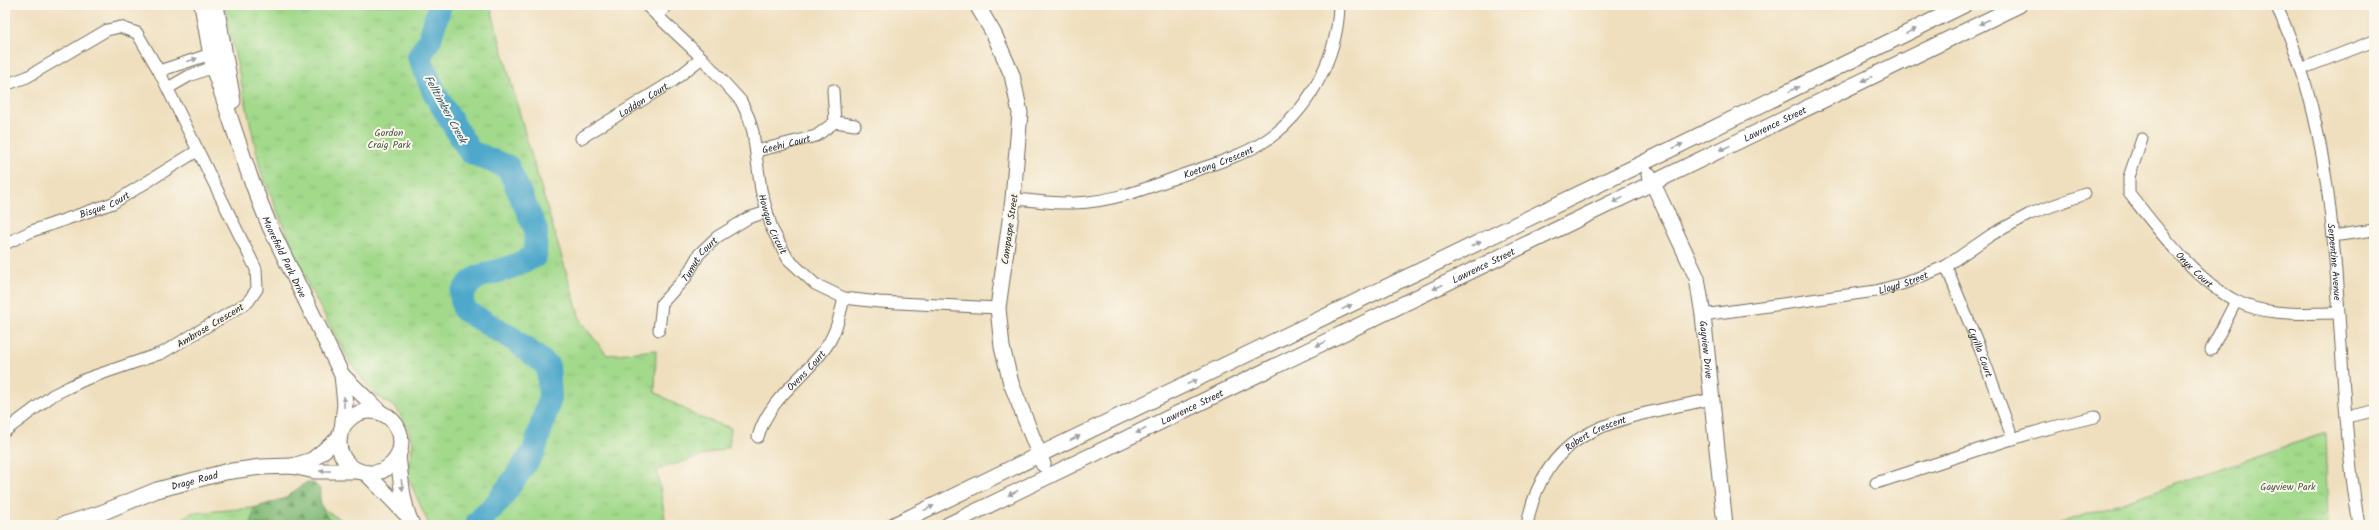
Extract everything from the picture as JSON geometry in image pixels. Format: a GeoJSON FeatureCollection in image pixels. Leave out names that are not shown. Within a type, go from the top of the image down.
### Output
{"type":"FeatureCollection","features":[{"type":"Feature","properties":{"kind":"main road","name":"Moorefield Park Drive"},"geometry":{"type":"LineString","coordinates":[[202,5],[216,60],[235,112],[236,134],[270,227],[342,375]]}},
{"type":"Feature","properties":{"kind":"main road","name":"Moorefield Park Drive"},"geometry":{"type":"LineString","coordinates":[[216,5],[216,60]]}},
{"type":"Feature","properties":{"kind":"main road","name":"Campaspe Street"},"geometry":{"type":"LineString","coordinates":[[977,5],[994,34],[1012,75],[1020,113],[1014,199],[998,308],[1002,347],[1011,383],[1048,476]]}},
{"type":"Feature","properties":{"kind":"main road"},"geometry":{"type":"LineString","coordinates":[[894,525],[1040,456],[1643,163],[1964,5]]}},
{"type":"Feature","properties":{"kind":"main road","name":"Lawrence Street"},"geometry":{"type":"LineString","coordinates":[[948,525],[2019,5]]}},
{"type":"Feature","properties":{"kind":"main road","name":"Gayview Drive"},"geometry":{"type":"LineString","coordinates":[[1643,163],[1697,278],[1703,315],[1725,525]]}},
{"type":"Feature","properties":{"kind":"main road"},"geometry":{"type":"LineString","coordinates":[[342,375],[380,412],[388,416],[399,430],[401,443],[398,456],[410,520]]}},
{"type":"Feature","properties":{"kind":"main road"},"geometry":{"type":"LineString","coordinates":[[342,375],[345,404],[340,446],[346,461],[362,472],[410,520]]}},
{"type":"Feature","properties":{"kind":"main road"},"geometry":{"type":"LineString","coordinates":[[341,433],[349,419],[358,413],[369,411],[380,412]]}},
{"type":"Feature","properties":{"kind":"main road","name":"Drage Road"},"geometry":{"type":"LineString","coordinates":[[292,466],[312,460],[341,433]]}},
{"type":"Feature","properties":{"kind":"main road"},"geometry":{"type":"LineString","coordinates":[[362,472],[385,469],[398,456]]}},
{"type":"Feature","properties":{"kind":"main road","name":"Drage Road"},"geometry":{"type":"LineString","coordinates":[[62,525],[101,513],[156,490],[190,479],[260,466],[292,466],[315,471],[362,472]]}},
{"type":"Feature","properties":{"kind":"main road","name":"Drage Road"},"geometry":{"type":"LineString","coordinates":[[84,525],[101,513]]}},
{"type":"Feature","properties":{"kind":"street","name":"Howqua Circuit"},"geometry":{"type":"LineString","coordinates":[[646,5],[702,58],[741,101],[749,118],[757,151],[761,190],[772,229],[788,259],[815,284],[844,298],[879,302],[998,308]]}},
{"type":"Feature","properties":{"kind":"street"},"geometry":{"type":"LineString","coordinates":[[657,16],[667,5]]}},
{"type":"Feature","properties":{"kind":"street","name":"Koetong Crescent"},"geometry":{"type":"LineString","coordinates":[[1014,199],[1073,203],[1110,199],[1234,156],[1262,143],[1287,122],[1301,106],[1322,74],[1333,45],[1339,5]]}},
{"type":"Feature","properties":{"kind":"street","name":"Serpentine Avenue"},"geometry":{"type":"LineString","coordinates":[[2276,5],[2301,69],[2314,111],[2323,155],[2333,236],[2351,476],[2359,525]]}},
{"type":"Feature","properties":{"kind":"street","name":"Ambrose Crescent"},"geometry":{"type":"LineString","coordinates":[[5,85],[27,77],[113,28],[126,28],[137,33],[168,88],[197,151],[256,269],[258,281],[254,295],[248,302],[162,353],[86,379],[53,396],[5,431]]}},
{"type":"Feature","properties":{"kind":"street"},"geometry":{"type":"LineString","coordinates":[[2301,69],[2374,40]]}},
{"type":"Feature","properties":{"kind":"street","name":"Loddon Court"},"geometry":{"type":"LineString","coordinates":[[581,138],[673,81],[702,58]]}},
{"type":"Feature","properties":{"kind":"street"},"geometry":{"type":"LineString","coordinates":[[159,71],[216,60]]}},
{"type":"Feature","properties":{"kind":"street"},"geometry":{"type":"LineString","coordinates":[[168,88],[216,60]]}},
{"type":"Feature","properties":{"kind":"street"},"geometry":{"type":"LineString","coordinates":[[833,90],[835,122],[855,125]]}},
{"type":"Feature","properties":{"kind":"street","name":"Geehi Court"},"geometry":{"type":"LineString","coordinates":[[757,151],[816,136],[835,122]]}},
{"type":"Feature","properties":{"kind":"street","name":"Onyx Court"},"geometry":{"type":"LineString","coordinates":[[2142,139],[2129,177],[2130,193],[2200,274],[2236,301],[2283,313],[2338,313]]}},
{"type":"Feature","properties":{"kind":"street","name":"Bisque Court"},"geometry":{"type":"LineString","coordinates":[[5,244],[32,231],[113,203],[197,151]]}},
{"type":"Feature","properties":{"kind":"street","name":"Lloyd Street"},"geometry":{"type":"LineString","coordinates":[[1703,315],[1876,291],[1906,284],[1946,266],[1991,235],[2030,214],[2085,194]]}},
{"type":"Feature","properties":{"kind":"street","name":"Tumut Court"},"geometry":{"type":"LineString","coordinates":[[659,330],[662,303],[686,277],[699,254],[717,237],[748,218],[767,212]]}},
{"type":"Feature","properties":{"kind":"street"},"geometry":{"type":"LineString","coordinates":[[2333,236],[2374,230]]}},
{"type":"Feature","properties":{"kind":"street","name":"Cyrilla Court"},"geometry":{"type":"LineString","coordinates":[[1946,266],[1980,349],[2013,439]]}},
{"type":"Feature","properties":{"kind":"street","name":"Ovens Court"},"geometry":{"type":"LineString","coordinates":[[758,437],[762,423],[787,388],[826,348],[838,322],[844,298]]}},
{"type":"Feature","properties":{"kind":"street"},"geometry":{"type":"LineString","coordinates":[[2211,350],[2236,301]]}},
{"type":"Feature","properties":{"kind":"street","name":"Robert Crescent"},"geometry":{"type":"LineString","coordinates":[[1527,525],[1532,502],[1542,479],[1553,461],[1573,442],[1592,431],[1615,421],[1711,400]]}},
{"type":"Feature","properties":{"kind":"street"},"geometry":{"type":"LineString","coordinates":[[2346,417],[2374,411]]}},
{"type":"Feature","properties":{"kind":"street"},"geometry":{"type":"LineString","coordinates":[[1876,483],[2061,424],[2096,417]]}},
{"type":"Feature","properties":{"kind":"green space","name":"Gordon Craig Park"},"geometry":{"type":"Polygon","coordinates":[[[224,5],[490,5],[525,133],[581,322],[607,355],[656,350],[655,392],[698,417],[731,428],[729,447],[657,470],[666,525],[429,525],[407,475],[413,443],[407,426],[396,408],[374,394],[350,362],[308,285],[261,172],[224,5]]]}},
{"type":"Feature","properties":{"kind":"green space","name":"Gayview Park"},"geometry":{"type":"Polygon","coordinates":[[[2325,433],[2328,525],[2055,525],[2325,433]]]}},
{"type":"Feature","properties":{"kind":"green space"},"geometry":{"type":"Polygon","coordinates":[[[305,483],[314,483],[320,489],[320,500],[323,510],[328,518],[337,525],[245,525],[252,523],[254,508],[286,498],[305,483]]]}},
{"type":"Feature","properties":{"kind":"green space"},"geometry":{"type":"Polygon","coordinates":[[[315,503],[348,525],[173,525],[191,513],[315,503]]]}},
{"type":"Feature","properties":{"kind":"waterway","name":"Felltimber Creek"},"geometry":{"type":"LineString","coordinates":[[440,5],[430,39],[419,57],[435,94],[470,152],[508,167],[536,230],[535,256],[511,267],[476,278],[461,295],[464,310],[513,339],[548,366],[550,398],[534,451],[498,502],[478,522],[479,525]]}}]}
